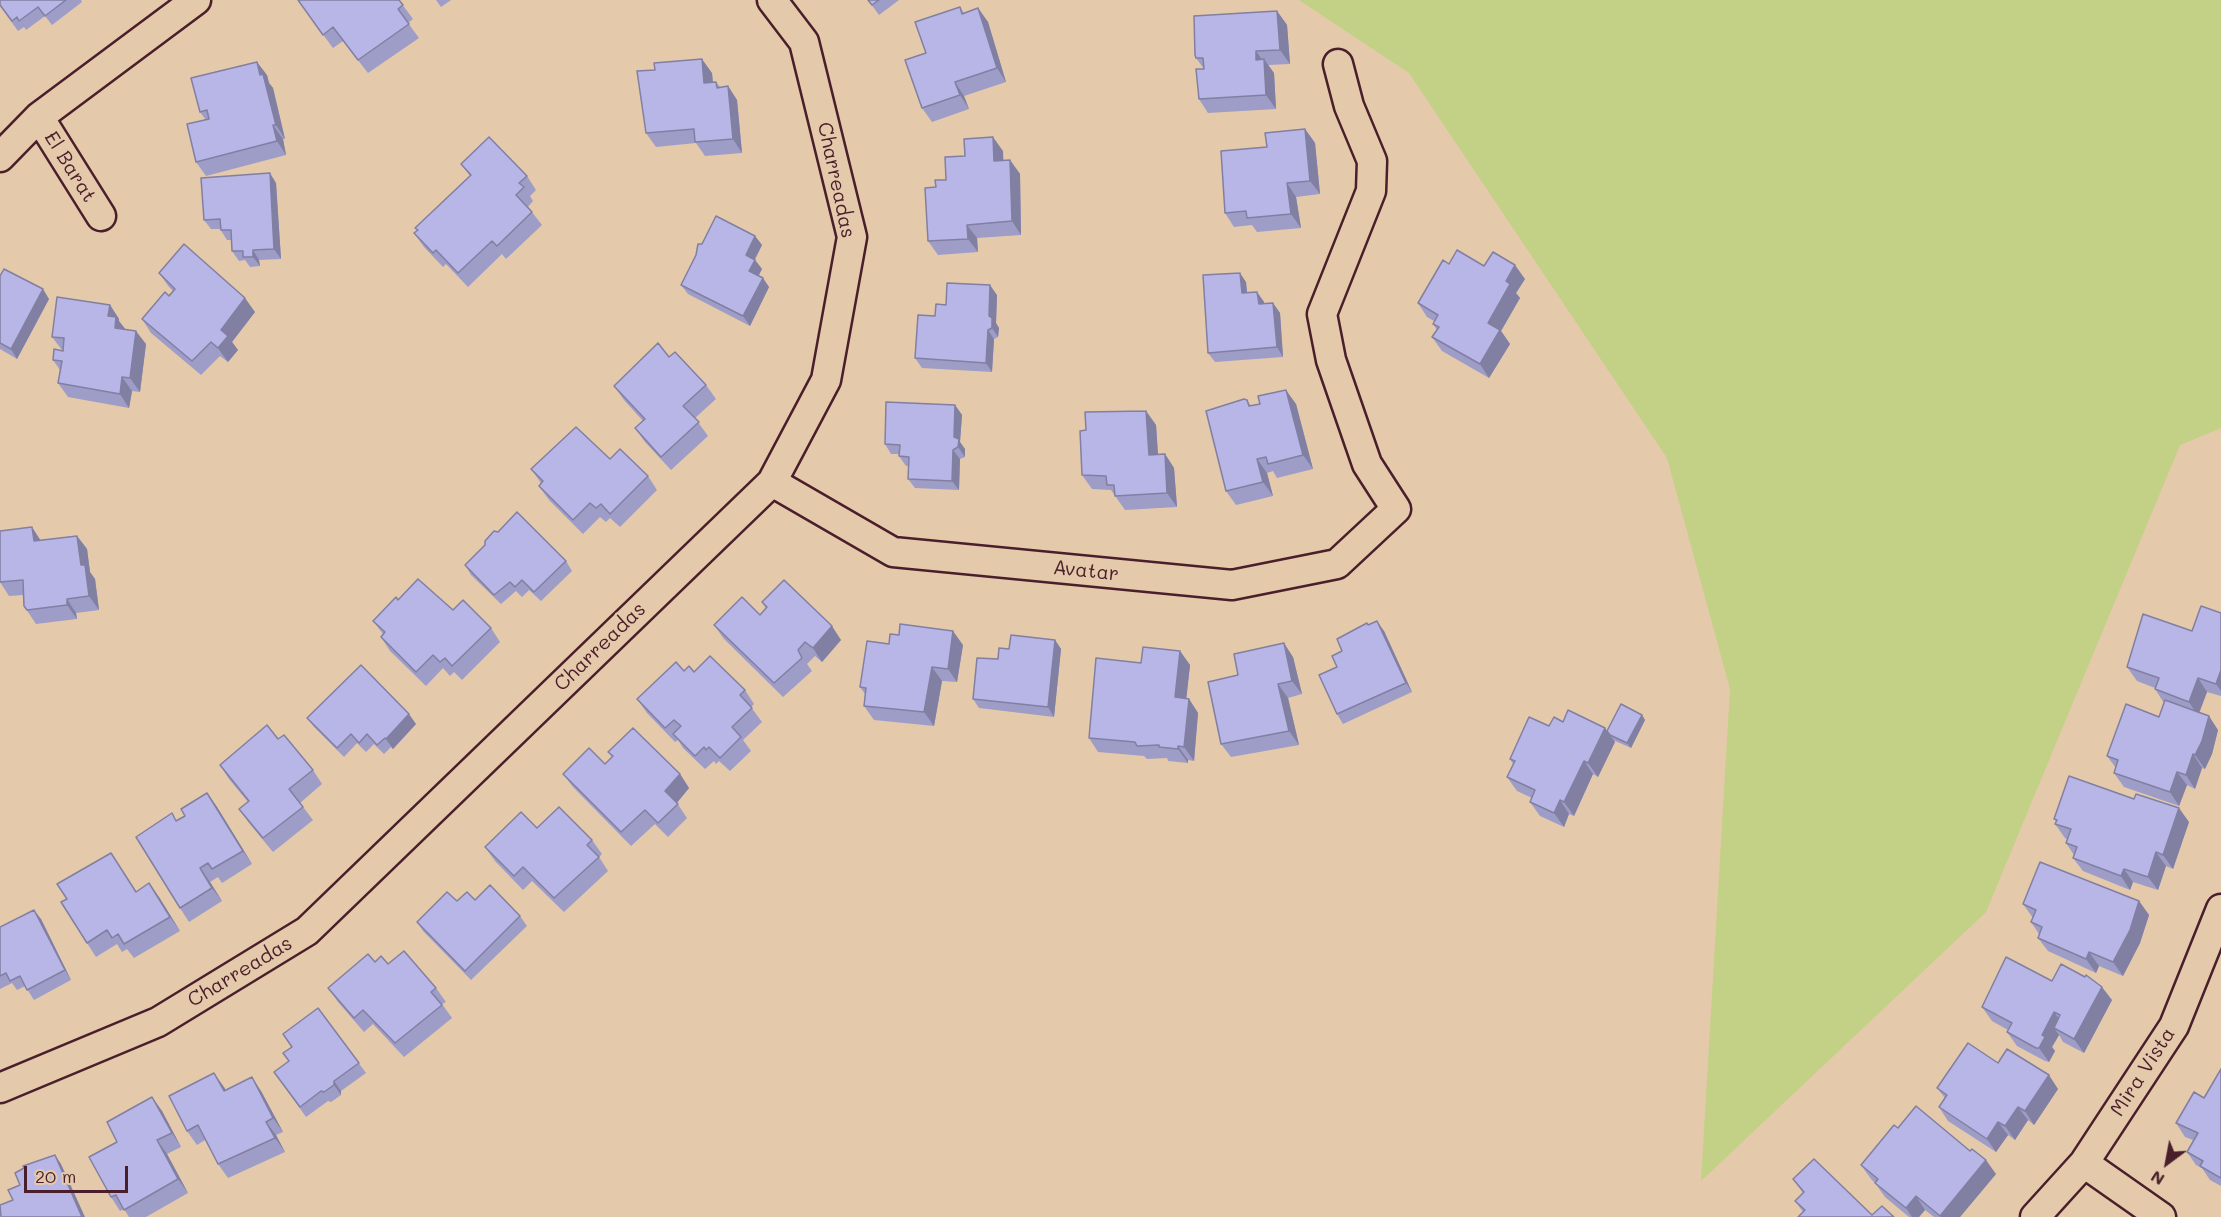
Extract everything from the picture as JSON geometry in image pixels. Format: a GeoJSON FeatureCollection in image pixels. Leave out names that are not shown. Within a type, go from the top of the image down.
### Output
{"type":"FeatureCollection","features":[{"type":"Feature","properties":{"kind":"street"},"geometry":{"type":"LineString","coordinates":[[0,157],[39,117],[196,0]]}},
{"type":"Feature","properties":{"kind":"street","name":"Charreadas"},"geometry":{"type":"LineString","coordinates":[[0,1088],[158,1022],[307,931],[772,482],[826,380],[852,237],[804,42],[771,0]]}},
{"type":"Feature","properties":{"kind":"street","name":"Avatar"},"geometry":{"type":"LineString","coordinates":[[772,482],[893,552],[1232,585],[1338,564],[1396,509],[1367,464],[1331,360],[1322,314],[1371,191],[1372,161],[1349,106],[1338,64]]}},
{"type":"Feature","properties":{"kind":"street","name":"El Barat"},"geometry":{"type":"LineString","coordinates":[[39,117],[101,216]]}},
{"type":"Feature","properties":{"kind":"street","name":"Mira Vista"},"geometry":{"type":"LineString","coordinates":[[2035,1217],[2084,1163],[2174,1026],[2221,909]]}},
{"type":"Feature","properties":{"kind":"street"},"geometry":{"type":"LineString","coordinates":[[2084,1163],[2162,1217]]}},
{"type":"Feature","properties":{"kind":"green space"},"geometry":{"type":"Polygon","coordinates":[[[1299,0],[2221,0],[2221,428],[2180,445],[1986,912],[1701,1181],[1730,689],[1667,458],[1409,73],[1299,0]]]}},
{"type":"Feature","properties":{"kind":"building"},"geometry":{"type":"Polygon","coordinates":[[[0,0],[66,0],[45,16],[38,7],[19,21],[17,17],[12,21],[0,5],[0,0]]]}},
{"type":"Feature","properties":{"kind":"building"},"geometry":{"type":"Polygon","coordinates":[[[298,0],[399,0],[403,5],[398,9],[409,24],[358,60],[333,27],[323,35],[298,0]]]}},
{"type":"Feature","properties":{"kind":"building"},"geometry":{"type":"Polygon","coordinates":[[[868,0],[879,0],[872,5],[868,0]]]}},
{"type":"Feature","properties":{"kind":"building"},"geometry":{"type":"Polygon","coordinates":[[[960,7],[962,14],[978,8],[997,68],[955,82],[960,95],[922,108],[905,60],[926,53],[915,22],[960,7]]]}},
{"type":"Feature","properties":{"kind":"building"},"geometry":{"type":"Polygon","coordinates":[[[1277,11],[1280,50],[1256,51],[1256,60],[1264,59],[1266,95],[1199,99],[1196,69],[1204,69],[1203,58],[1196,58],[1195,55],[1194,16],[1277,11]]]}},
{"type":"Feature","properties":{"kind":"building"},"geometry":{"type":"Polygon","coordinates":[[[702,59],[704,83],[716,82],[717,88],[728,86],[733,139],[695,142],[694,129],[646,133],[637,71],[655,70],[654,63],[702,59]]]}},
{"type":"Feature","properties":{"kind":"building"},"geometry":{"type":"Polygon","coordinates":[[[257,62],[260,75],[263,74],[276,125],[273,125],[277,141],[196,162],[187,124],[209,119],[207,110],[200,112],[191,78],[257,62]]]}},
{"type":"Feature","properties":{"kind":"building"},"geometry":{"type":"Polygon","coordinates":[[[1305,129],[1310,181],[1287,183],[1291,214],[1247,218],[1246,211],[1225,213],[1221,151],[1267,147],[1265,133],[1305,129]]]}},
{"type":"Feature","properties":{"kind":"building"},"geometry":{"type":"Polygon","coordinates":[[[489,137],[527,176],[519,183],[524,187],[516,195],[532,212],[497,246],[492,241],[458,273],[436,250],[433,253],[414,233],[418,230],[415,228],[471,175],[461,164],[489,137]]]}},
{"type":"Feature","properties":{"kind":"building"},"geometry":{"type":"Polygon","coordinates":[[[993,137],[994,161],[1010,160],[1012,221],[967,225],[968,239],[928,241],[925,188],[936,187],[935,180],[946,180],[945,157],[965,156],[964,139],[993,137]]]}},
{"type":"Feature","properties":{"kind":"building"},"geometry":{"type":"Polygon","coordinates":[[[270,173],[274,249],[253,250],[253,257],[243,257],[243,251],[232,251],[231,230],[221,230],[220,219],[204,220],[201,178],[270,173]]]}},
{"type":"Feature","properties":{"kind":"building"},"geometry":{"type":"Polygon","coordinates":[[[716,216],[755,236],[746,255],[755,260],[749,271],[763,278],[743,316],[681,285],[696,255],[698,244],[702,244],[716,216]]]}},
{"type":"Feature","properties":{"kind":"building"},"geometry":{"type":"Polygon","coordinates":[[[184,244],[245,298],[221,330],[228,336],[218,348],[211,342],[192,361],[142,319],[165,292],[169,296],[175,289],[159,273],[184,244]]]}},
{"type":"Feature","properties":{"kind":"building"},"geometry":{"type":"Polygon","coordinates":[[[1457,250],[1484,266],[1493,252],[1515,265],[1506,281],[1510,284],[1488,323],[1500,330],[1480,364],[1432,337],[1439,327],[1433,324],[1438,315],[1418,303],[1443,260],[1449,264],[1457,250]]]}},
{"type":"Feature","properties":{"kind":"building"},"geometry":{"type":"Polygon","coordinates":[[[4,269],[43,289],[11,349],[0,343],[0,276],[4,269]]]}},
{"type":"Feature","properties":{"kind":"building"},"geometry":{"type":"Polygon","coordinates":[[[1240,273],[1242,293],[1257,292],[1259,304],[1273,303],[1277,347],[1208,353],[1203,275],[1240,273]]]}},
{"type":"Feature","properties":{"kind":"building"},"geometry":{"type":"Polygon","coordinates":[[[947,283],[990,285],[989,316],[992,318],[992,328],[988,330],[986,363],[915,358],[918,315],[935,316],[936,304],[946,305],[947,283]]]}},
{"type":"Feature","properties":{"kind":"building"},"geometry":{"type":"Polygon","coordinates":[[[57,297],[110,305],[108,316],[116,317],[115,328],[136,331],[130,378],[122,377],[120,394],[58,383],[62,361],[53,360],[54,349],[63,351],[64,338],[52,337],[57,297]]]}},
{"type":"Feature","properties":{"kind":"building"},"geometry":{"type":"Polygon","coordinates":[[[658,343],[669,357],[675,352],[706,385],[683,406],[699,422],[661,457],[635,428],[645,419],[614,386],[658,343]]]}},
{"type":"Feature","properties":{"kind":"building"},"geometry":{"type":"Polygon","coordinates":[[[1286,390],[1303,455],[1268,464],[1266,457],[1257,459],[1263,482],[1226,491],[1206,411],[1244,399],[1247,400],[1249,406],[1260,404],[1258,396],[1286,390]]]}},
{"type":"Feature","properties":{"kind":"building"},"geometry":{"type":"Polygon","coordinates":[[[886,402],[955,405],[954,437],[959,439],[958,447],[953,450],[952,481],[908,479],[909,457],[899,456],[900,445],[885,444],[886,402]]]}},
{"type":"Feature","properties":{"kind":"building"},"geometry":{"type":"Polygon","coordinates":[[[1146,411],[1149,455],[1165,454],[1167,493],[1115,496],[1114,485],[1107,485],[1106,476],[1082,475],[1080,431],[1086,430],[1085,412],[1146,411]]]}},
{"type":"Feature","properties":{"kind":"building"},"geometry":{"type":"Polygon","coordinates":[[[576,427],[610,459],[620,449],[648,476],[610,514],[601,504],[596,508],[590,503],[573,520],[539,486],[543,481],[531,469],[576,427]]]}},
{"type":"Feature","properties":{"kind":"building"},"geometry":{"type":"Polygon","coordinates":[[[517,512],[566,561],[534,592],[522,580],[515,587],[510,582],[494,595],[465,565],[485,545],[485,541],[494,531],[498,532],[517,512]]]}},
{"type":"Feature","properties":{"kind":"building"},"geometry":{"type":"Polygon","coordinates":[[[32,527],[34,541],[77,536],[81,565],[85,565],[89,596],[67,599],[67,605],[27,610],[24,606],[23,580],[0,582],[0,531],[32,527]]]}},
{"type":"Feature","properties":{"kind":"building"},"geometry":{"type":"Polygon","coordinates":[[[418,579],[453,610],[463,600],[491,628],[452,666],[445,658],[440,662],[433,655],[416,672],[381,637],[385,632],[373,621],[396,597],[398,600],[418,579]]]}},
{"type":"Feature","properties":{"kind":"building"},"geometry":{"type":"Polygon","coordinates":[[[784,580],[832,626],[813,648],[805,642],[798,650],[802,658],[774,683],[714,625],[742,597],[760,615],[767,607],[762,602],[784,580]]]}},
{"type":"Feature","properties":{"kind":"building"},"geometry":{"type":"Polygon","coordinates":[[[2201,606],[2221,613],[2221,670],[2216,684],[2198,678],[2189,702],[2155,689],[2159,678],[2127,667],[2143,614],[2192,631],[2201,606]]]}},
{"type":"Feature","properties":{"kind":"building"},"geometry":{"type":"Polygon","coordinates":[[[1377,621],[1406,683],[1337,714],[1319,675],[1337,667],[1332,656],[1342,651],[1337,639],[1367,623],[1368,625],[1377,621]]]}},
{"type":"Feature","properties":{"kind":"building"},"geometry":{"type":"Polygon","coordinates":[[[900,624],[953,631],[948,669],[932,667],[924,712],[864,706],[866,688],[860,687],[867,641],[889,644],[890,634],[899,635],[900,624]]]}},
{"type":"Feature","properties":{"kind":"building"},"geometry":{"type":"Polygon","coordinates":[[[1011,635],[1055,640],[1048,707],[973,699],[977,658],[998,659],[999,648],[1009,649],[1011,635]]]}},
{"type":"Feature","properties":{"kind":"building"},"geometry":{"type":"Polygon","coordinates":[[[1284,643],[1292,681],[1278,684],[1289,731],[1221,744],[1208,682],[1238,675],[1234,654],[1284,643]]]}},
{"type":"Feature","properties":{"kind":"building"},"geometry":{"type":"Polygon","coordinates":[[[1143,647],[1180,651],[1175,697],[1189,699],[1184,747],[1178,746],[1178,749],[1159,747],[1159,745],[1137,746],[1135,742],[1089,738],[1096,658],[1141,663],[1143,647]]]}},
{"type":"Feature","properties":{"kind":"building"},"geometry":{"type":"Polygon","coordinates":[[[710,656],[745,690],[740,695],[752,708],[732,727],[741,737],[720,758],[709,747],[706,750],[704,747],[695,756],[673,734],[681,726],[674,720],[665,728],[637,699],[676,662],[684,671],[689,666],[694,672],[710,656]]]}},
{"type":"Feature","properties":{"kind":"building"},"geometry":{"type":"Polygon","coordinates":[[[361,665],[409,714],[386,739],[377,745],[367,734],[359,743],[351,734],[337,748],[307,718],[361,665]]]}},
{"type":"Feature","properties":{"kind":"building"},"geometry":{"type":"Polygon","coordinates":[[[2165,700],[2209,716],[2202,741],[2195,755],[2193,754],[2186,775],[2177,772],[2170,792],[2114,773],[2118,760],[2107,756],[2126,704],[2159,717],[2165,700]]]}},
{"type":"Feature","properties":{"kind":"building"},"geometry":{"type":"Polygon","coordinates":[[[1621,704],[1642,715],[1627,743],[1610,735],[1607,731],[1621,704]]]}},
{"type":"Feature","properties":{"kind":"building"},"geometry":{"type":"Polygon","coordinates":[[[1568,710],[1605,728],[1588,763],[1584,761],[1564,802],[1560,800],[1554,813],[1530,802],[1535,790],[1507,777],[1515,761],[1510,759],[1529,717],[1549,726],[1554,717],[1563,722],[1568,710]]]}},
{"type":"Feature","properties":{"kind":"building"},"geometry":{"type":"Polygon","coordinates":[[[267,725],[278,739],[284,735],[313,770],[289,789],[303,807],[263,838],[239,809],[249,801],[220,765],[267,725]]]}},
{"type":"Feature","properties":{"kind":"building"},"geometry":{"type":"Polygon","coordinates":[[[633,728],[680,774],[665,791],[678,804],[658,823],[645,810],[621,832],[563,774],[589,748],[605,764],[613,756],[608,752],[633,728]]]}},
{"type":"Feature","properties":{"kind":"building"},"geometry":{"type":"Polygon","coordinates":[[[2069,776],[2134,799],[2136,794],[2179,808],[2163,855],[2156,852],[2148,877],[2124,869],[2121,876],[2073,858],[2077,847],[2066,843],[2071,829],[2055,824],[2057,820],[2054,819],[2069,776]]]}},
{"type":"Feature","properties":{"kind":"building"},"geometry":{"type":"Polygon","coordinates":[[[207,793],[243,851],[212,869],[208,863],[200,868],[212,888],[180,908],[136,837],[172,813],[176,821],[185,816],[181,809],[207,793]]]}},
{"type":"Feature","properties":{"kind":"building"},"geometry":{"type":"Polygon","coordinates":[[[559,807],[592,840],[587,845],[599,857],[554,898],[523,867],[514,876],[485,847],[521,812],[537,828],[559,807]]]}},
{"type":"Feature","properties":{"kind":"building"},"geometry":{"type":"Polygon","coordinates":[[[111,853],[136,892],[149,883],[170,917],[124,944],[118,934],[112,938],[107,930],[87,943],[61,902],[67,899],[57,884],[111,853]]]}},
{"type":"Feature","properties":{"kind":"building"},"geometry":{"type":"Polygon","coordinates":[[[2040,862],[2139,901],[2130,930],[2113,962],[2089,952],[2086,959],[2038,938],[2042,927],[2031,922],[2036,910],[2023,904],[2040,862]]]}},
{"type":"Feature","properties":{"kind":"building"},"geometry":{"type":"Polygon","coordinates":[[[490,885],[520,916],[465,971],[417,922],[447,892],[457,901],[467,892],[475,900],[490,885]]]}},
{"type":"Feature","properties":{"kind":"building"},"geometry":{"type":"Polygon","coordinates":[[[34,910],[65,970],[27,990],[20,976],[10,981],[6,973],[0,976],[0,927],[34,910]]]}},
{"type":"Feature","properties":{"kind":"building"},"geometry":{"type":"Polygon","coordinates":[[[404,951],[436,988],[431,992],[442,1005],[395,1043],[363,1010],[354,1018],[328,988],[368,954],[375,962],[381,956],[388,964],[404,951]]]}},
{"type":"Feature","properties":{"kind":"building"},"geometry":{"type":"Polygon","coordinates":[[[2006,957],[2052,981],[2061,964],[2085,977],[2086,975],[2102,987],[2074,1039],[2054,1028],[2060,1015],[2054,1012],[2042,1035],[2045,1037],[2039,1048],[2036,1048],[2007,1032],[2012,1023],[1982,1007],[2006,957]]]}},
{"type":"Feature","properties":{"kind":"building"},"geometry":{"type":"Polygon","coordinates":[[[318,1008],[359,1063],[334,1081],[334,1085],[324,1092],[321,1091],[300,1107],[274,1072],[289,1061],[283,1053],[292,1047],[283,1034],[318,1008]]]}},
{"type":"Feature","properties":{"kind":"building"},"geometry":{"type":"Polygon","coordinates":[[[1968,1043],[1998,1063],[2007,1049],[2049,1075],[2025,1111],[2018,1107],[2005,1126],[1998,1122],[1987,1139],[1939,1107],[1947,1095],[1937,1088],[1968,1043]]]}},
{"type":"Feature","properties":{"kind":"building"},"geometry":{"type":"Polygon","coordinates":[[[2221,1069],[2221,1178],[2200,1166],[2203,1161],[2187,1152],[2198,1133],[2176,1123],[2194,1092],[2204,1098],[2221,1069]]]}},
{"type":"Feature","properties":{"kind":"building"},"geometry":{"type":"Polygon","coordinates":[[[214,1073],[224,1091],[252,1077],[273,1118],[266,1122],[275,1138],[218,1164],[198,1125],[187,1131],[169,1096],[214,1073]]]}},
{"type":"Feature","properties":{"kind":"building"},"geometry":{"type":"Polygon","coordinates":[[[152,1097],[172,1133],[157,1140],[178,1179],[124,1210],[116,1195],[111,1197],[89,1157],[117,1142],[107,1122],[152,1097]]]}},
{"type":"Feature","properties":{"kind":"building"},"geometry":{"type":"Polygon","coordinates":[[[1916,1106],[1970,1151],[1972,1149],[1986,1160],[1940,1216],[1916,1196],[1906,1208],[1875,1183],[1878,1179],[1861,1165],[1894,1125],[1898,1128],[1916,1106]]]}},
{"type":"Feature","properties":{"kind":"building"},"geometry":{"type":"Polygon","coordinates":[[[55,1155],[82,1217],[1,1217],[0,1205],[13,1200],[8,1190],[20,1185],[15,1173],[24,1168],[23,1166],[55,1155]]]}},
{"type":"Feature","properties":{"kind":"building"},"geometry":{"type":"Polygon","coordinates":[[[1814,1159],[1872,1215],[1882,1206],[1894,1217],[1798,1217],[1805,1210],[1795,1201],[1804,1192],[1793,1179],[1814,1159]]]}}]}
